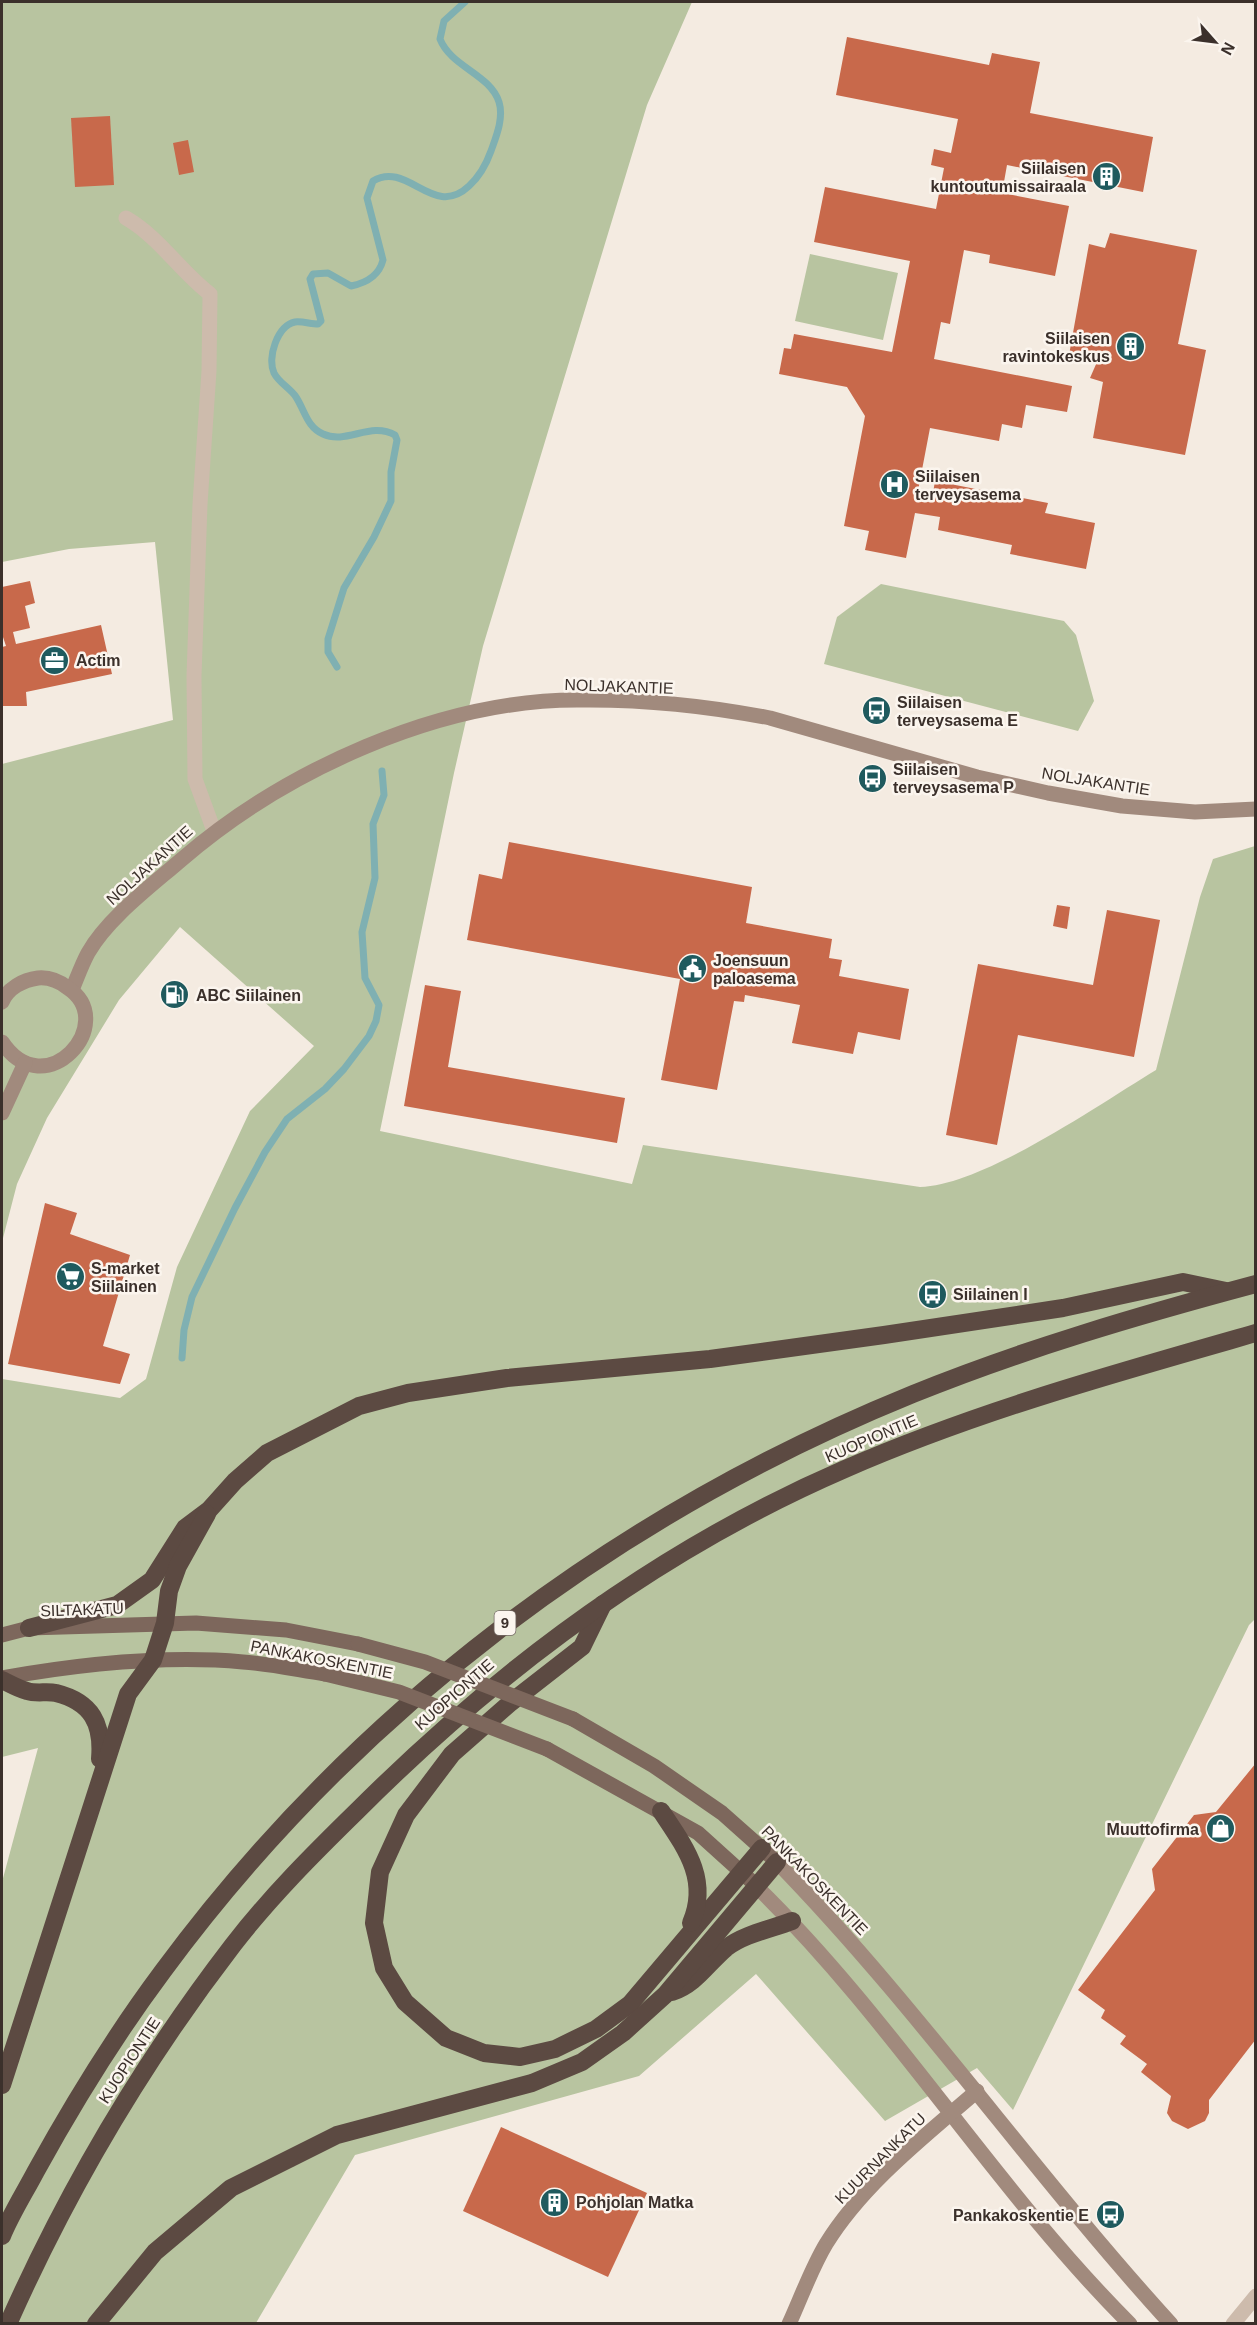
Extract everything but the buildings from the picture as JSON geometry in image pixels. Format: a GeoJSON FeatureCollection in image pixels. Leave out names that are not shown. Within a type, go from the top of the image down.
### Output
{"type":"FeatureCollection","features":[{"type":"Feature","properties":{"kind":"highway"},"geometry":{"type":"LineString","coordinates":[[29,1628],[117,1605],[152,1580],[185,1528],[209,1510],[235,1481],[267,1453],[359,1406],[408,1393],[507,1378],[710,1359],[894,1334],[1063,1308],[1183,1282],[1228,1292]]}},
{"type":"Feature","properties":{"kind":"highway","name":"KUOPIONTIE"},"geometry":{"type":"LineString","coordinates":[[2,2236],[64,2119],[136,2008],[204,1915],[272,1836],[381,1725],[486,1638],[582,1568],[708,1492],[825,1433],[913,1394],[1036,1349],[1256,1284]]}},
{"type":"Feature","properties":{"kind":"highway","name":"KUOPIONTIE"},"geometry":{"type":"LineString","coordinates":[[8,2324],[41,2251],[99,2143],[171,2030],[235,1942],[304,1863],[411,1756],[517,1665],[603,1602],[738,1521],[842,1470],[936,1432],[1053,1390],[1256,1334]]}},
{"type":"Feature","properties":{"kind":"highway"},"geometry":{"type":"LineString","coordinates":[[2,2085],[128,1694],[153,1660],[165,1623],[170,1591],[178,1566],[209,1510]]}},
{"type":"Feature","properties":{"kind":"highway"},"geometry":{"type":"LineString","coordinates":[[603,1602],[582,1647],[509,1704],[452,1754],[406,1815],[380,1872],[374,1923],[384,1968],[405,2002],[446,2038],[484,2053],[520,2057],[555,2049],[596,2029],[630,2004],[762,1848]]}},
{"type":"Feature","properties":{"kind":"highway"},"geometry":{"type":"LineString","coordinates":[[2,1679],[29,1692],[53,1693],[76,1700],[95,1718],[102,1741],[98,1785]]}},
{"type":"Feature","properties":{"kind":"highway"},"geometry":{"type":"LineString","coordinates":[[661,1811],[686,1848],[696,1877],[699,1905],[684,1938]]}},
{"type":"Feature","properties":{"kind":"highway"},"geometry":{"type":"LineString","coordinates":[[96,2324],[155,2252],[231,2188],[337,2135],[532,2083],[582,2062],[623,2033],[665,1995],[777,1862]]}},
{"type":"Feature","properties":{"kind":"highway"},"geometry":{"type":"LineString","coordinates":[[665,1995],[688,1987],[727,1947],[792,1921]]}},
{"type":"Feature","properties":{"kind":"main road","name":"NOLJAKANTIE"},"geometry":{"type":"LineString","coordinates":[[72,990],[89,951],[129,904],[214,831],[283,787],[384,741],[445,719],[524,705],[576,700],[692,707],[770,718],[977,777],[1122,806],[1195,812],[1256,809]]}},
{"type":"Feature","properties":{"kind":"main road"},"geometry":{"type":"LineString","coordinates":[[2,1000],[15,986],[29,979],[44,978],[59,981],[72,990],[80,1001],[85,1015],[84,1030],[79,1045],[69,1056],[55,1064],[40,1066],[25,1063],[12,1055],[2,1042]]}},
{"type":"Feature","properties":{"kind":"main road"},"geometry":{"type":"LineString","coordinates":[[2,1113],[25,1063]]}},
{"type":"Feature","properties":{"kind":"main road","name":"SILTAKATU"},"geometry":{"type":"LineString","coordinates":[[2,1635],[29,1628],[165,1623]]}},
{"type":"Feature","properties":{"kind":"main road","name":"PANKAKOSKENTIE"},"geometry":{"type":"LineString","coordinates":[[165,1623],[286,1630],[358,1644],[426,1662],[573,1719],[654,1766],[722,1813],[777,1862],[885,1980],[1100,2244],[1171,2324]]}},
{"type":"Feature","properties":{"kind":"main road"},"geometry":{"type":"LineString","coordinates":[[2,1679],[36,1672],[153,1660]]}},
{"type":"Feature","properties":{"kind":"main road","name":"PANKAKOSKENTIE"},"geometry":{"type":"LineString","coordinates":[[153,1660],[244,1662],[325,1674],[399,1692],[547,1749],[698,1833],[792,1921],[913,2064],[950,2115],[1066,2256],[1130,2324]]}},
{"type":"Feature","properties":{"kind":"main road","name":"KUURNANKATU"},"geometry":{"type":"LineString","coordinates":[[789,2324],[825,2246],[844,2219],[873,2185],[977,2091]]}},
{"type":"Feature","properties":{"kind":"street"},"geometry":{"type":"LineString","coordinates":[[126,218],[148,232],[189,278],[210,294],[209,370],[200,504],[194,687],[195,779],[214,831]]}},
{"type":"Feature","properties":{"kind":"street"},"geometry":{"type":"LineString","coordinates":[[1233,2324],[1256,2296]]}},
{"type":"Feature","properties":{"kind":"green space"},"geometry":{"type":"Polygon","coordinates":[[[2,2],[692,2],[647,105],[483,646],[454,773],[380,1131],[632,1184],[643,1145],[920,1187],[946,1183],[976,1173],[1040,1141],[1156,1070],[1200,897],[1213,859],[1255,846],[1255,1619],[1249,1625],[1013,2110],[977,2068],[885,2121],[756,1974],[639,2076],[355,2155],[256,2323],[2,2323],[2,1882],[38,1748],[2,1757],[2,1379],[120,1398],[146,1379],[177,1267],[250,1111],[314,1046],[180,927],[119,1000],[47,1118],[17,1184],[2,1242],[2,764],[173,720],[155,542],[69,549],[2,562],[2,2]]]}},
{"type":"Feature","properties":{"kind":"green space"},"geometry":{"type":"Polygon","coordinates":[[[810,254],[898,273],[883,340],[795,321],[810,254]]]}},
{"type":"Feature","properties":{"kind":"green space"},"geometry":{"type":"Polygon","coordinates":[[[881,584],[1064,621],[1076,635],[1094,701],[1078,731],[824,664],[837,617],[881,584]]]}},
{"type":"Feature","properties":{"kind":"waterway"},"geometry":{"type":"LineString","coordinates":[[337,667],[328,652],[328,639],[344,588],[374,537],[391,501],[391,472],[397,440],[395,435],[386,431],[368,431],[341,437],[332,437],[318,431],[310,423],[296,397],[274,373],[273,351],[279,336],[289,325],[295,322],[318,324],[321,321],[310,279],[313,274],[328,273],[351,286],[367,281],[381,266],[383,260],[367,198],[373,181],[386,177],[398,178],[432,194],[444,197],[456,195],[469,186],[485,166],[499,127],[501,114],[499,102],[488,84],[453,57],[445,49],[440,39],[444,21],[465,2]]}},
{"type":"Feature","properties":{"kind":"waterway"},"geometry":{"type":"LineString","coordinates":[[182,1358],[184,1330],[192,1297],[265,1152],[287,1119],[325,1089],[344,1069],[369,1036],[376,1021],[379,1005],[365,978],[362,932],[375,878],[373,824],[384,795],[382,771]]}},
{"type":"Feature","properties":{"kind":"place","name":"Siilaisen kuntoutumissairaala"},"geometry":{"type":"Point","coordinates":[1107,177]}},
{"type":"Feature","properties":{"kind":"place","name":"Siilaisen ravintokeskus"},"geometry":{"type":"Point","coordinates":[1131,347]}},
{"type":"Feature","properties":{"kind":"place","name":"Siilaisen terveysasema"},"geometry":{"type":"Point","coordinates":[894,485]}},
{"type":"Feature","properties":{"kind":"place","name":"Actim"},"geometry":{"type":"Point","coordinates":[55,660]}},
{"type":"Feature","properties":{"kind":"place","name":"Siilaisen terveysasema E"},"geometry":{"type":"Point","coordinates":[876,711]}},
{"type":"Feature","properties":{"kind":"place","name":"Siilaisen terveysasema P"},"geometry":{"type":"Point","coordinates":[872,778]}},
{"type":"Feature","properties":{"kind":"place","name":"Joensuun paloasema"},"geometry":{"type":"Point","coordinates":[692,969]}},
{"type":"Feature","properties":{"kind":"place","name":"ABC Siilainen"},"geometry":{"type":"Point","coordinates":[175,995]}},
{"type":"Feature","properties":{"kind":"place","name":"S-market Siilainen"},"geometry":{"type":"Point","coordinates":[70,1277]}},
{"type":"Feature","properties":{"kind":"place","name":"Siilainen I"},"geometry":{"type":"Point","coordinates":[932,1294]}},
{"type":"Feature","properties":{"kind":"place","name":"Muuttofirma"},"geometry":{"type":"Point","coordinates":[1220,1829]}},
{"type":"Feature","properties":{"kind":"place","name":"Pohjolan Matka"},"geometry":{"type":"Point","coordinates":[555,2202]}},
{"type":"Feature","properties":{"kind":"place","name":"Pankakoskentie E"},"geometry":{"type":"Point","coordinates":[1110,2215]}}]}
